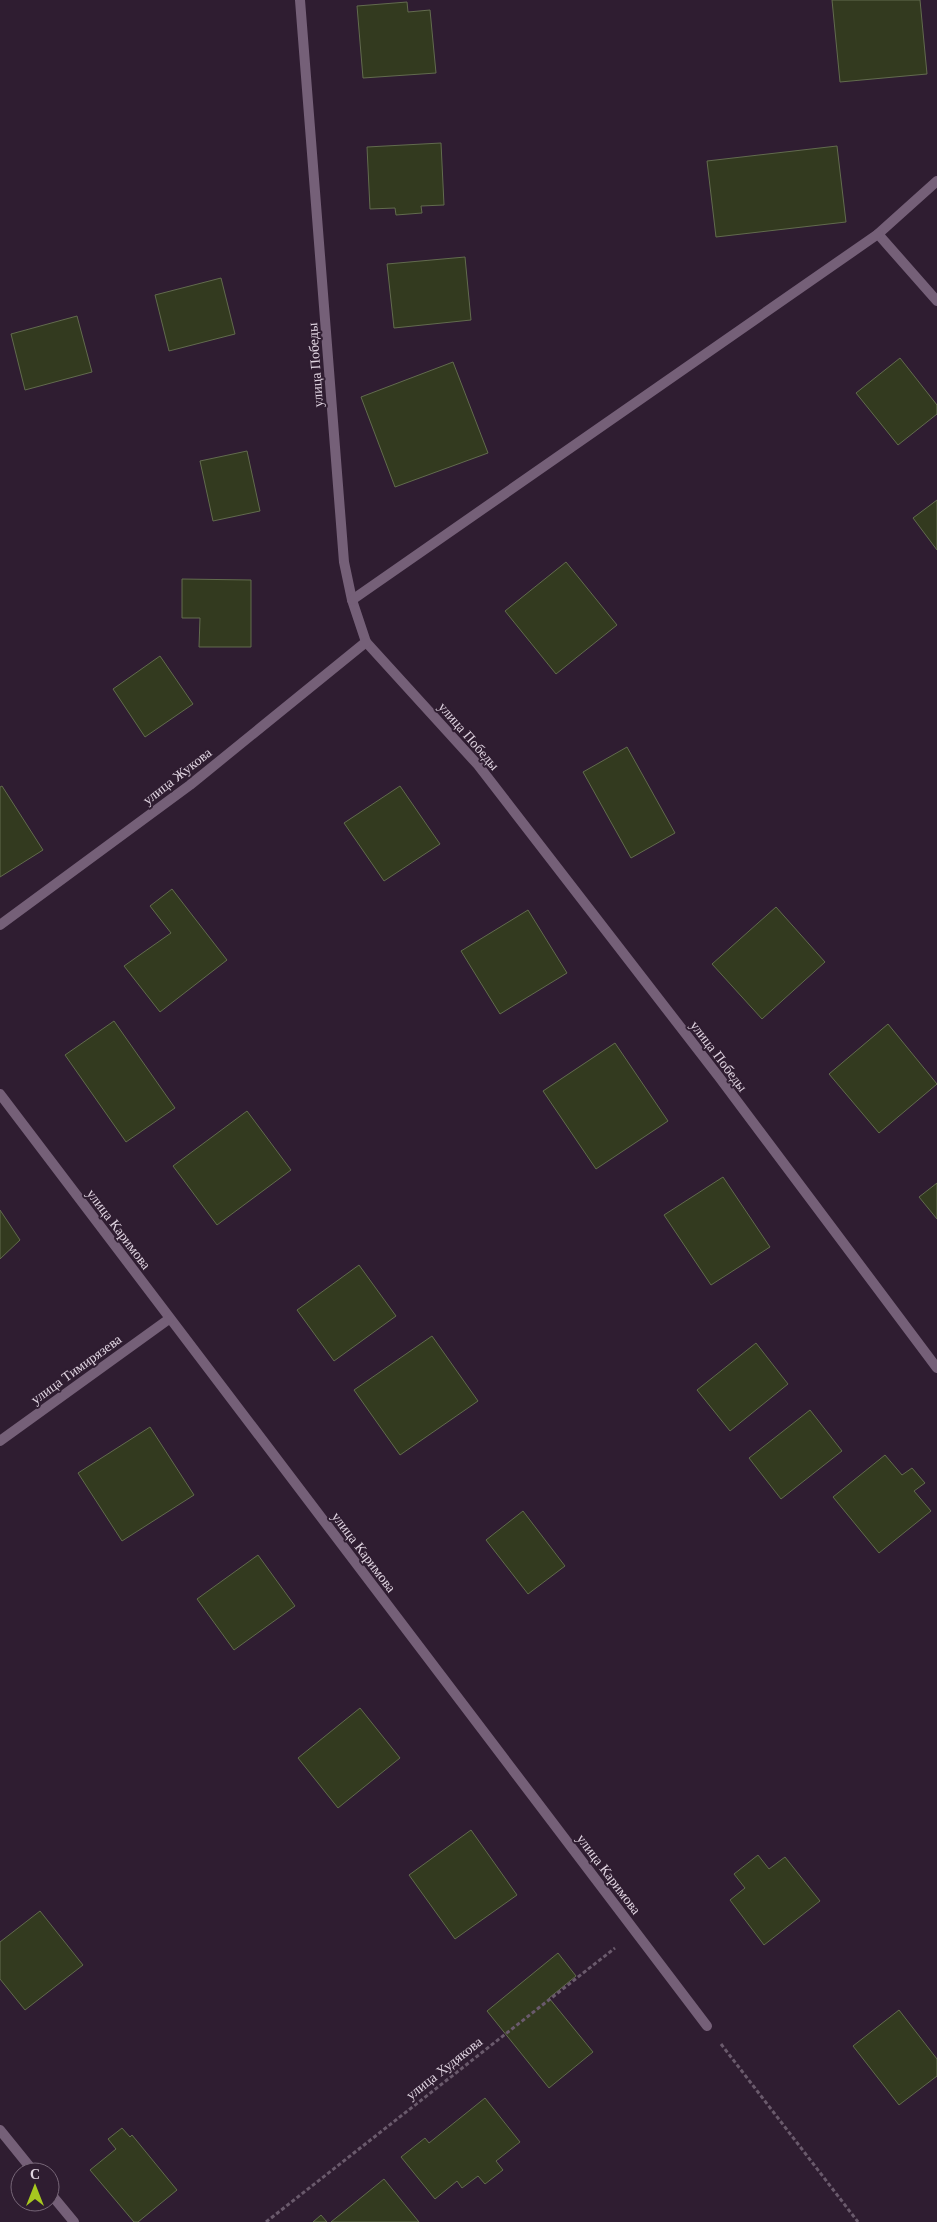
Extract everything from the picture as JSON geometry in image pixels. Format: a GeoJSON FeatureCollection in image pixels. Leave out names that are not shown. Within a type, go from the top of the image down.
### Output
{"type":"FeatureCollection","features":[{"type":"Feature","properties":{"kind":"street","name":"улица Победы"},"geometry":{"type":"LineString","coordinates":[[300,0],[344,562],[352,600],[366,642],[478,765],[713,1069],[937,1368]]}},
{"type":"Feature","properties":{"kind":"street"},"geometry":{"type":"LineString","coordinates":[[352,600],[878,234],[937,181]]}},
{"type":"Feature","properties":{"kind":"street"},"geometry":{"type":"LineString","coordinates":[[878,234],[937,301]]}},
{"type":"Feature","properties":{"kind":"street","name":"улица Жукова"},"geometry":{"type":"LineString","coordinates":[[0,925],[190,785],[366,642]]}},
{"type":"Feature","properties":{"kind":"street","name":"улица Каримова"},"geometry":{"type":"LineString","coordinates":[[0,1094],[706,2026]]}},
{"type":"Feature","properties":{"kind":"street","name":"улица Тимирязева"},"geometry":{"type":"LineString","coordinates":[[0,1441],[169,1318]]}},
{"type":"Feature","properties":{"kind":"street"},"geometry":{"type":"LineString","coordinates":[[0,2130],[26,2162]]}},
{"type":"Feature","properties":{"kind":"street"},"geometry":{"type":"LineString","coordinates":[[60,2205],[74,2222]]}},
{"type":"Feature","properties":{"kind":"path","name":"улица Худякова"},"geometry":{"type":"LineString","coordinates":[[266,2222],[636,1932]]}},
{"type":"Feature","properties":{"kind":"path"},"geometry":{"type":"LineString","coordinates":[[706,2026],[858,2222]]}},
{"type":"Feature","properties":{"kind":"building"},"geometry":{"type":"Polygon","coordinates":[[[832,0],[920,0],[927,74],[840,82],[832,0]]]}},
{"type":"Feature","properties":{"kind":"building"},"geometry":{"type":"Polygon","coordinates":[[[407,2],[408,12],[430,10],[436,73],[363,78],[357,6],[407,2]]]}},
{"type":"Feature","properties":{"kind":"building"},"geometry":{"type":"Polygon","coordinates":[[[441,143],[444,205],[421,206],[422,213],[396,215],[395,208],[370,209],[367,147],[441,143]]]}},
{"type":"Feature","properties":{"kind":"building"},"geometry":{"type":"Polygon","coordinates":[[[837,146],[846,222],[716,237],[707,161],[837,146]]]}},
{"type":"Feature","properties":{"kind":"building"},"geometry":{"type":"Polygon","coordinates":[[[465,257],[471,320],[394,328],[387,264],[465,257]]]}},
{"type":"Feature","properties":{"kind":"building"},"geometry":{"type":"Polygon","coordinates":[[[221,278],[235,334],[169,351],[155,295],[221,278]]]}},
{"type":"Feature","properties":{"kind":"building"},"geometry":{"type":"Polygon","coordinates":[[[77,316],[92,372],[25,390],[11,334],[77,316]]]}},
{"type":"Feature","properties":{"kind":"building"},"geometry":{"type":"Polygon","coordinates":[[[900,358],[937,405],[937,414],[898,445],[856,393],[900,358]]]}},
{"type":"Feature","properties":{"kind":"building"},"geometry":{"type":"Polygon","coordinates":[[[453,362],[488,453],[395,487],[361,397],[453,362]]]}},
{"type":"Feature","properties":{"kind":"building"},"geometry":{"type":"Polygon","coordinates":[[[247,451],[260,511],[213,521],[200,461],[247,451]]]}},
{"type":"Feature","properties":{"kind":"building"},"geometry":{"type":"Polygon","coordinates":[[[937,500],[937,550],[913,518],[937,500]]]}},
{"type":"Feature","properties":{"kind":"building"},"geometry":{"type":"Polygon","coordinates":[[[566,562],[617,625],[556,674],[505,611],[566,562]]]}},
{"type":"Feature","properties":{"kind":"building"},"geometry":{"type":"Polygon","coordinates":[[[182,579],[251,580],[251,647],[199,647],[200,618],[182,618],[182,579]]]}},
{"type":"Feature","properties":{"kind":"building"},"geometry":{"type":"Polygon","coordinates":[[[160,656],[193,704],[145,737],[113,689],[160,656]]]}},
{"type":"Feature","properties":{"kind":"building"},"geometry":{"type":"Polygon","coordinates":[[[627,747],[675,833],[631,858],[583,772],[627,747]]]}},
{"type":"Feature","properties":{"kind":"building"},"geometry":{"type":"Polygon","coordinates":[[[2,786],[43,850],[0,877],[0,787],[2,786]]]}},
{"type":"Feature","properties":{"kind":"building"},"geometry":{"type":"Polygon","coordinates":[[[400,786],[440,844],[384,881],[344,823],[400,786]]]}},
{"type":"Feature","properties":{"kind":"building"},"geometry":{"type":"Polygon","coordinates":[[[172,889],[227,960],[160,1012],[124,966],[171,933],[150,906],[172,889]]]}},
{"type":"Feature","properties":{"kind":"building"},"geometry":{"type":"Polygon","coordinates":[[[776,907],[825,962],[762,1019],[712,964],[776,907]]]}},
{"type":"Feature","properties":{"kind":"building"},"geometry":{"type":"Polygon","coordinates":[[[528,910],[567,973],[500,1014],[461,951],[528,910]]]}},
{"type":"Feature","properties":{"kind":"building"},"geometry":{"type":"Polygon","coordinates":[[[114,1021],[175,1108],[126,1142],[65,1055],[114,1021]]]}},
{"type":"Feature","properties":{"kind":"building"},"geometry":{"type":"Polygon","coordinates":[[[888,1024],[937,1084],[879,1133],[829,1074],[888,1024]]]}},
{"type":"Feature","properties":{"kind":"building"},"geometry":{"type":"Polygon","coordinates":[[[615,1043],[668,1121],[596,1169],[543,1091],[615,1043]]]}},
{"type":"Feature","properties":{"kind":"building"},"geometry":{"type":"Polygon","coordinates":[[[247,1111],[291,1170],[217,1225],[173,1166],[247,1111]]]}},
{"type":"Feature","properties":{"kind":"building"},"geometry":{"type":"Polygon","coordinates":[[[723,1177],[770,1247],[711,1285],[664,1215],[723,1177]]]}},
{"type":"Feature","properties":{"kind":"building"},"geometry":{"type":"Polygon","coordinates":[[[937,1183],[937,1219],[919,1197],[937,1183]]]}},
{"type":"Feature","properties":{"kind":"building"},"geometry":{"type":"Polygon","coordinates":[[[0,1210],[20,1240],[0,1259],[0,1210]]]}},
{"type":"Feature","properties":{"kind":"building"},"geometry":{"type":"Polygon","coordinates":[[[359,1265],[396,1316],[334,1361],[297,1310],[359,1265]]]}},
{"type":"Feature","properties":{"kind":"building"},"geometry":{"type":"Polygon","coordinates":[[[432,1336],[478,1401],[400,1455],[354,1390],[432,1336]]]}},
{"type":"Feature","properties":{"kind":"building"},"geometry":{"type":"Polygon","coordinates":[[[756,1343],[788,1384],[730,1431],[697,1390],[756,1343]]]}},
{"type":"Feature","properties":{"kind":"building"},"geometry":{"type":"Polygon","coordinates":[[[810,1410],[842,1451],[781,1499],[749,1458],[810,1410]]]}},
{"type":"Feature","properties":{"kind":"building"},"geometry":{"type":"Polygon","coordinates":[[[150,1427],[194,1495],[122,1541],[78,1473],[150,1427]]]}},
{"type":"Feature","properties":{"kind":"building"},"geometry":{"type":"Polygon","coordinates":[[[885,1455],[902,1475],[912,1468],[925,1483],[914,1491],[931,1511],[879,1553],[833,1497],[885,1455]]]}},
{"type":"Feature","properties":{"kind":"building"},"geometry":{"type":"Polygon","coordinates":[[[523,1511],[565,1566],[528,1594],[486,1540],[523,1511]]]}},
{"type":"Feature","properties":{"kind":"building"},"geometry":{"type":"Polygon","coordinates":[[[258,1555],[295,1606],[234,1650],[197,1599],[258,1555]]]}},
{"type":"Feature","properties":{"kind":"building"},"geometry":{"type":"Polygon","coordinates":[[[360,1708],[400,1758],[338,1808],[298,1758],[360,1708]]]}},
{"type":"Feature","properties":{"kind":"building"},"geometry":{"type":"Polygon","coordinates":[[[471,1830],[517,1895],[455,1939],[409,1875],[471,1830]]]}},
{"type":"Feature","properties":{"kind":"building"},"geometry":{"type":"Polygon","coordinates":[[[758,1855],[769,1869],[785,1857],[820,1901],[764,1945],[730,1900],[745,1888],[734,1874],[758,1855]]]}},
{"type":"Feature","properties":{"kind":"building"},"geometry":{"type":"Polygon","coordinates":[[[40,1911],[83,1965],[25,2010],[0,1979],[0,1942],[40,1911]]]}},
{"type":"Feature","properties":{"kind":"building"},"geometry":{"type":"Polygon","coordinates":[[[558,1953],[576,1976],[549,1998],[593,2052],[549,2088],[487,2011],[558,1953]]]}},
{"type":"Feature","properties":{"kind":"building"},"geometry":{"type":"Polygon","coordinates":[[[899,2010],[937,2059],[937,2076],[899,2105],[853,2046],[899,2010]]]}},
{"type":"Feature","properties":{"kind":"building"},"geometry":{"type":"Polygon","coordinates":[[[485,2098],[520,2142],[496,2161],[503,2170],[485,2184],[478,2176],[462,2188],[457,2181],[435,2199],[401,2157],[425,2138],[429,2143],[485,2098]]]}},
{"type":"Feature","properties":{"kind":"building"},"geometry":{"type":"Polygon","coordinates":[[[122,2128],[130,2137],[132,2135],[177,2190],[138,2222],[134,2222],[90,2170],[116,2149],[108,2139],[122,2128]]]}},
{"type":"Feature","properties":{"kind":"building"},"geometry":{"type":"Polygon","coordinates":[[[384,2179],[419,2222],[331,2222],[384,2179]]]}},
{"type":"Feature","properties":{"kind":"building"},"geometry":{"type":"Polygon","coordinates":[[[321,2215],[327,2222],[313,2222],[321,2215]]]}}]}
